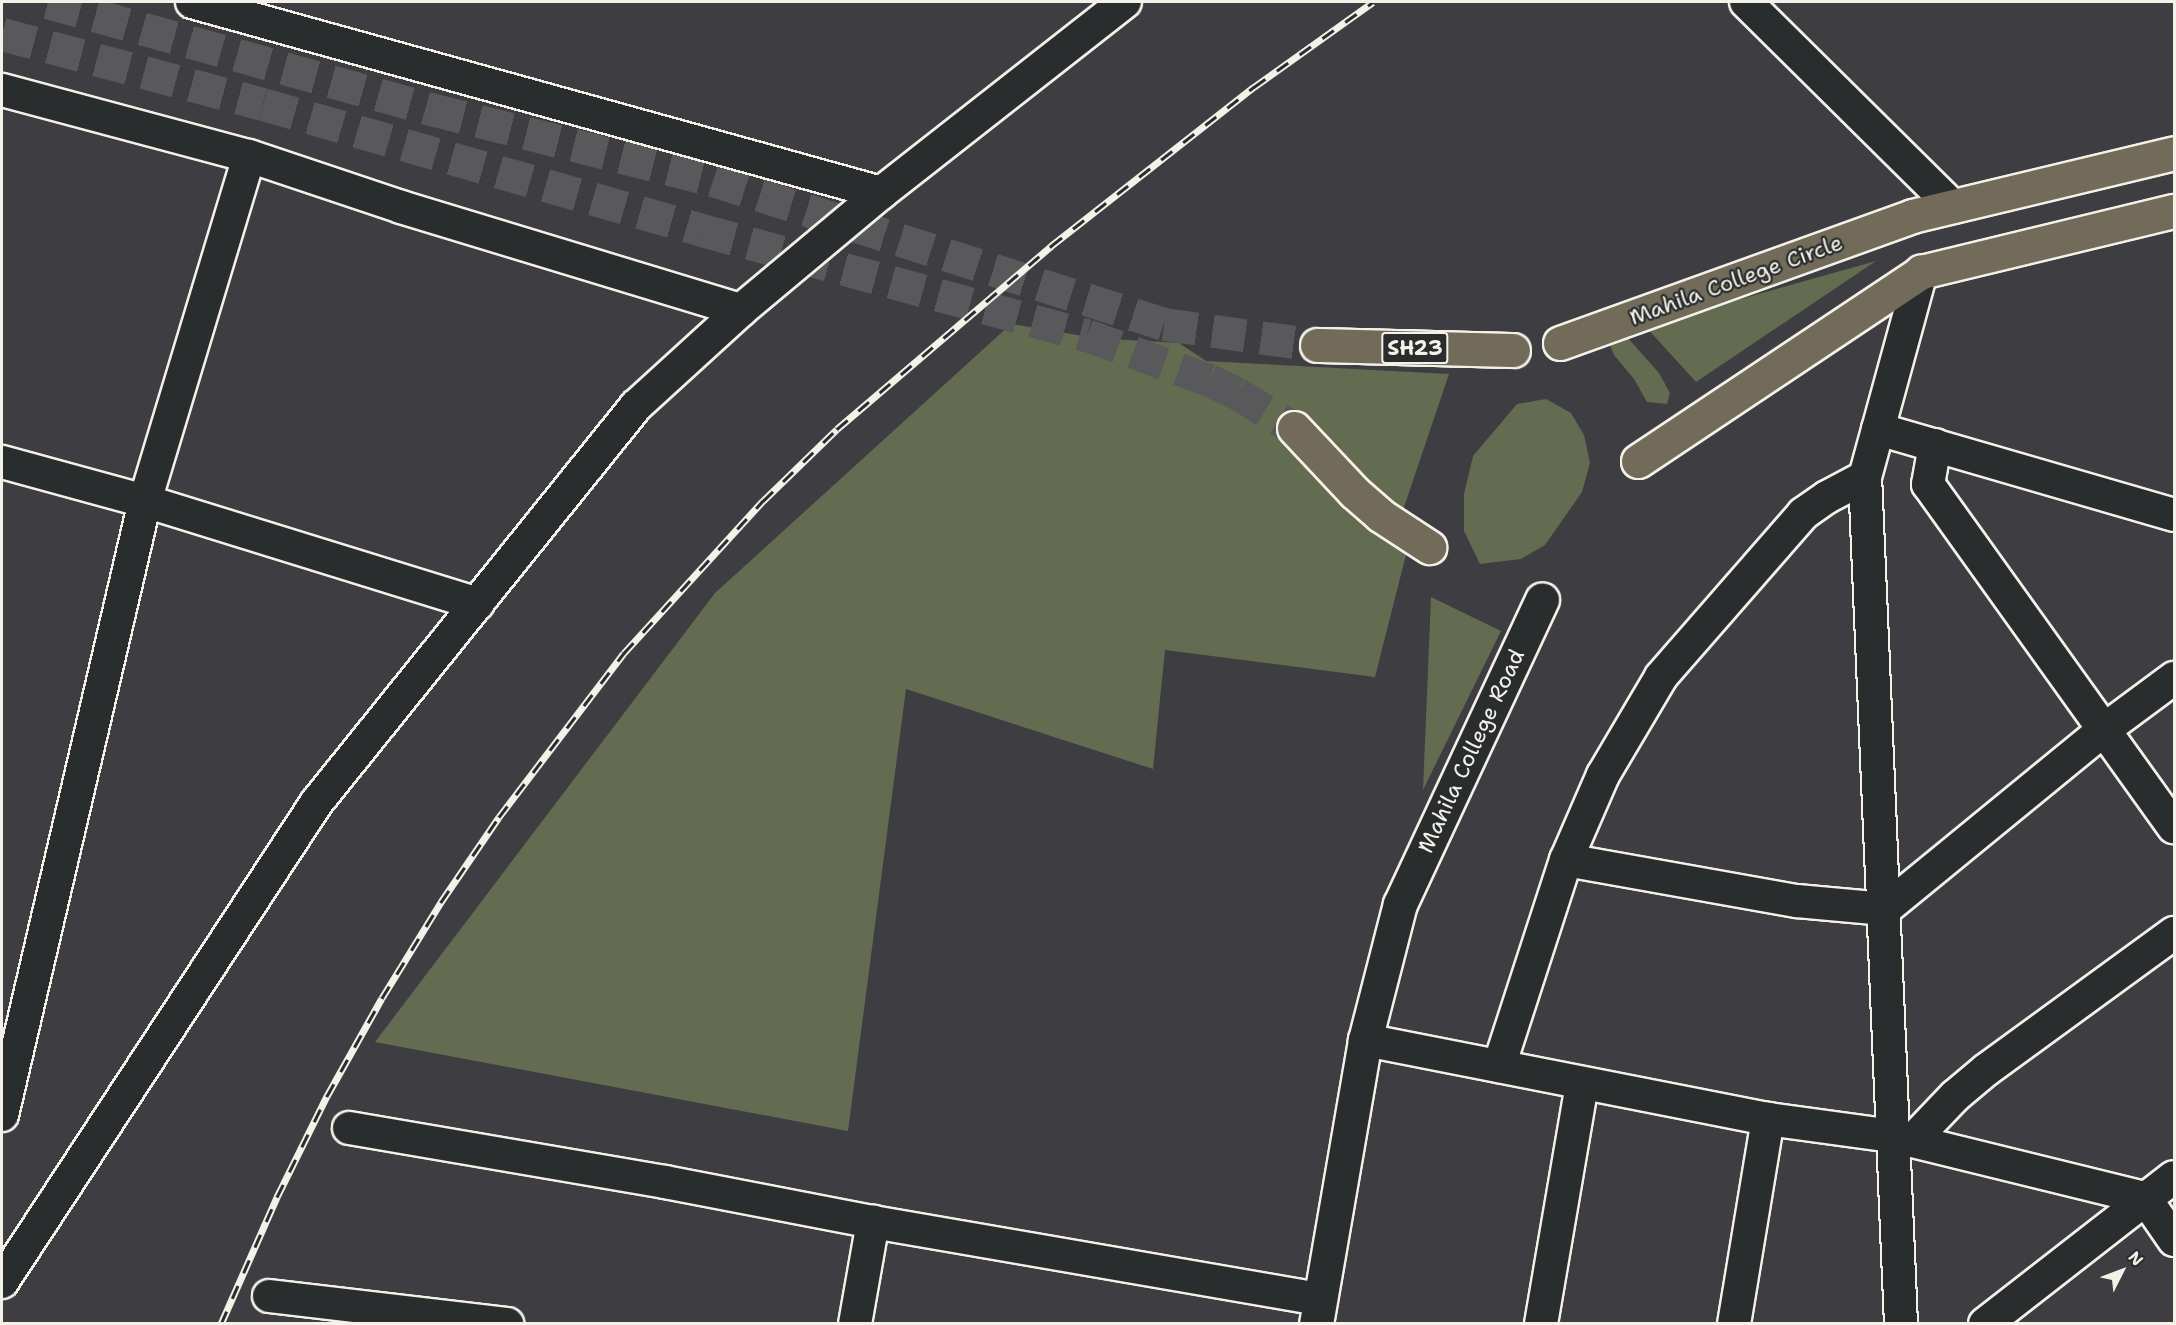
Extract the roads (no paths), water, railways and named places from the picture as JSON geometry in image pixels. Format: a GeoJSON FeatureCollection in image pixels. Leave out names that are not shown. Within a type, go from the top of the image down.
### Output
{"type":"FeatureCollection","features":[{"type":"Feature","properties":{"kind":"main road","name":"Mahila College Circle"},"geometry":{"type":"LineString","coordinates":[[1560,343],[1912,216],[2175,153]]}},
{"type":"Feature","properties":{"kind":"main road"},"geometry":{"type":"LineString","coordinates":[[1638,461],[1921,272],[2175,211]]}},
{"type":"Feature","properties":{"kind":"main road","name":"SH23"},"geometry":{"type":"LineString","coordinates":[[1317,345],[1513,350]]}},
{"type":"Feature","properties":{"kind":"main road"},"geometry":{"type":"LineString","coordinates":[[1294,428],[1371,507],[1429,547]]}},
{"type":"Feature","properties":{"kind":"main road","name":"Mahila College Road"},"geometry":{"type":"LineString","coordinates":[[1318,1311],[1365,1040],[1400,904],[1542,599]]}},
{"type":"Feature","properties":{"kind":"street"},"geometry":{"type":"LineString","coordinates":[[192,2],[881,193]]}},
{"type":"Feature","properties":{"kind":"street"},"geometry":{"type":"LineString","coordinates":[[2,1282],[317,802],[636,406],[741,310],[881,193],[1125,2]]}},
{"type":"Feature","properties":{"kind":"street"},"geometry":{"type":"LineString","coordinates":[[1746,2],[1953,207]]}},
{"type":"Feature","properties":{"kind":"street"},"geometry":{"type":"LineString","coordinates":[[2,90],[249,156],[401,207],[741,310]]}},
{"type":"Feature","properties":{"kind":"street"},"geometry":{"type":"LineString","coordinates":[[2,1115],[145,501],[249,156]]}},
{"type":"Feature","properties":{"kind":"street"},"geometry":{"type":"LineString","coordinates":[[1901,1323],[1902,1139],[1885,909],[1865,477],[1921,272]]}},
{"type":"Feature","properties":{"kind":"street"},"geometry":{"type":"LineString","coordinates":[[1878,429],[2175,515]]}},
{"type":"Feature","properties":{"kind":"street"},"geometry":{"type":"LineString","coordinates":[[1935,446],[1928,484],[2175,827]]}},
{"type":"Feature","properties":{"kind":"street"},"geometry":{"type":"LineString","coordinates":[[2,462],[145,501],[477,604]]}},
{"type":"Feature","properties":{"kind":"street"},"geometry":{"type":"LineString","coordinates":[[1499,1066],[1566,860],[1604,775],[1661,676],[1803,514],[1827,497],[1865,477]]}},
{"type":"Feature","properties":{"kind":"street"},"geometry":{"type":"LineString","coordinates":[[1566,860],[1797,901],[1885,909],[2105,729],[2175,678]]}},
{"type":"Feature","properties":{"kind":"street"},"geometry":{"type":"LineString","coordinates":[[1902,1139],[1986,1071],[2175,933]]}},
{"type":"Feature","properties":{"kind":"street"},"geometry":{"type":"LineString","coordinates":[[1365,1040],[1768,1119],[1902,1139],[2145,1198],[2175,1240]]}},
{"type":"Feature","properties":{"kind":"street"},"geometry":{"type":"LineString","coordinates":[[1541,1323],[1582,1083]]}},
{"type":"Feature","properties":{"kind":"street"},"geometry":{"type":"LineString","coordinates":[[1734,1323],[1768,1119]]}},
{"type":"Feature","properties":{"kind":"street"},"geometry":{"type":"LineString","coordinates":[[349,1128],[653,1180],[1318,1311]]}},
{"type":"Feature","properties":{"kind":"street"},"geometry":{"type":"LineString","coordinates":[[1985,1323],[2145,1198],[2175,1178]]}},
{"type":"Feature","properties":{"kind":"street"},"geometry":{"type":"LineString","coordinates":[[855,1323],[873,1222]]}},
{"type":"Feature","properties":{"kind":"street"},"geometry":{"type":"LineString","coordinates":[[270,1296],[461,1320],[507,1323]]}},
{"type":"Feature","properties":{"kind":"tunnel"},"geometry":{"type":"LineString","coordinates":[[48,2],[431,109],[713,180],[1164,324],[1317,345]]}},
{"type":"Feature","properties":{"kind":"tunnel"},"geometry":{"type":"LineString","coordinates":[[2,34],[263,104],[702,230],[1087,335],[1209,380],[1237,393],[1294,428]]}},
{"type":"Feature","properties":{"kind":"railway"},"geometry":{"type":"LineString","coordinates":[[221,1324],[277,1197],[327,1096],[382,998],[441,902],[499,817],[624,653],[763,501],[837,429],[1051,246],[1254,87],[1373,2]]}}]}
